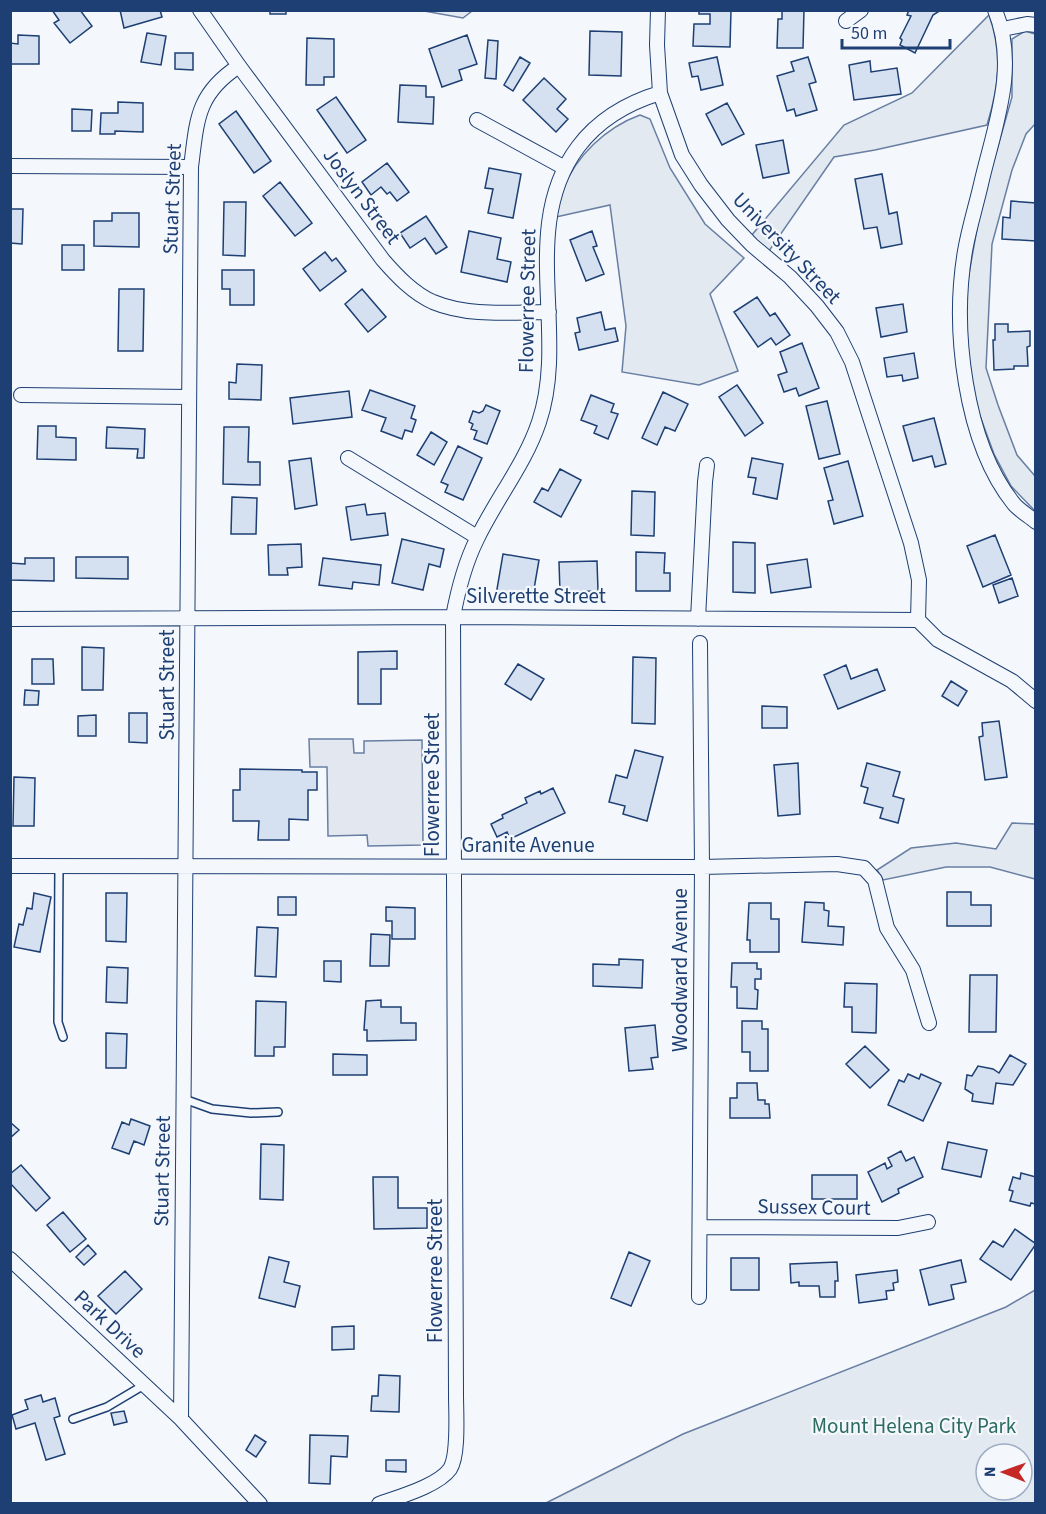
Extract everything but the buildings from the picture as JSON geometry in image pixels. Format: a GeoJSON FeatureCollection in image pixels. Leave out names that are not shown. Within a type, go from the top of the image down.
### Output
{"type":"FeatureCollection","features":[{"type":"Feature","properties":{"kind":"street","name":"Joslyn Street"},"geometry":{"type":"LineString","coordinates":[[200,10],[383,260],[400,279],[433,302],[471,312],[549,312]]}},
{"type":"Feature","properties":{"kind":"street","name":"University Street"},"geometry":{"type":"LineString","coordinates":[[658,10],[657,45],[660,93],[682,155],[701,185],[728,220],[752,245],[790,277],[817,306],[837,332],[852,362],[911,543],[919,580],[918,620]]}},
{"type":"Feature","properties":{"kind":"street"},"geometry":{"type":"LineString","coordinates":[[846,21],[861,10]]}},
{"type":"Feature","properties":{"kind":"street"},"geometry":{"type":"LineString","coordinates":[[995,10],[1002,29],[1006,74],[965,252],[960,320],[966,386],[972,420],[994,472],[1015,505],[1035,522]]}},
{"type":"Feature","properties":{"kind":"street"},"geometry":{"type":"LineString","coordinates":[[1002,29],[1027,24],[1035,25]]}},
{"type":"Feature","properties":{"kind":"street","name":"Stuart Street"},"geometry":{"type":"LineString","coordinates":[[182,1321],[191,167],[199,112],[210,93],[224,76],[239,66]]}},
{"type":"Feature","properties":{"kind":"street","name":"Flowerree Street"},"geometry":{"type":"LineString","coordinates":[[379,1503],[438,1480],[450,1468],[454,1457],[456,1395],[453,617],[467,561],[477,537],[528,451],[539,422],[548,375],[548,236],[555,192],[565,168],[585,138],[603,121],[638,99],[660,93]]}},
{"type":"Feature","properties":{"kind":"street"},"geometry":{"type":"LineString","coordinates":[[477,120],[565,168]]}},
{"type":"Feature","properties":{"kind":"street"},"geometry":{"type":"LineString","coordinates":[[10,166],[191,167]]}},
{"type":"Feature","properties":{"kind":"street"},"geometry":{"type":"LineString","coordinates":[[21,395],[189,397]]}},
{"type":"Feature","properties":{"kind":"street"},"geometry":{"type":"LineString","coordinates":[[348,458],[477,537]]}},
{"type":"Feature","properties":{"kind":"street"},"geometry":{"type":"LineString","coordinates":[[698,619],[707,465]]}},
{"type":"Feature","properties":{"kind":"street","name":"Silverette Street"},"geometry":{"type":"LineString","coordinates":[[10,619],[453,617],[918,620]]}},
{"type":"Feature","properties":{"kind":"street"},"geometry":{"type":"LineString","coordinates":[[918,620],[938,640],[1012,681],[1035,700]]}},
{"type":"Feature","properties":{"kind":"street","name":"Woodward Avenue"},"geometry":{"type":"LineString","coordinates":[[699,1297],[702,867],[700,644]]}},
{"type":"Feature","properties":{"kind":"street","name":"Granite Avenue"},"geometry":{"type":"LineString","coordinates":[[10,866],[702,867],[837,864],[864,868],[874,880],[887,928],[913,970],[929,1023]]}},
{"type":"Feature","properties":{"kind":"street","name":"Sussex Court"},"geometry":{"type":"LineString","coordinates":[[700,1227],[898,1228],[928,1222]]}},
{"type":"Feature","properties":{"kind":"street","name":"Park Drive"},"geometry":{"type":"LineString","coordinates":[[10,1259],[181,1419],[260,1503]]}},
{"type":"Feature","properties":{"kind":"street","name":"Park Drive"},"geometry":{"type":"LineString","coordinates":[[181,1419],[182,1321]]}},
{"type":"Feature","properties":{"kind":"lane"},"geometry":{"type":"LineString","coordinates":[[59,866],[58,1022],[63,1037]]}},
{"type":"Feature","properties":{"kind":"lane"},"geometry":{"type":"LineString","coordinates":[[184,1099],[212,1109],[251,1113],[278,1112]]}},
{"type":"Feature","properties":{"kind":"lane"},"geometry":{"type":"LineString","coordinates":[[73,1419],[107,1407],[144,1386]]}},
{"type":"Feature","properties":{"kind":"green space"},"geometry":{"type":"Polygon","coordinates":[[[424,11],[472,11],[463,18],[424,11]]]}},
{"type":"Feature","properties":{"kind":"green space"},"geometry":{"type":"Polygon","coordinates":[[[989,15],[996,44],[998,70],[987,125],[834,157],[769,251],[751,236],[844,125],[912,93],[989,15]]]}},
{"type":"Feature","properties":{"kind":"green space"},"geometry":{"type":"Polygon","coordinates":[[[1025,31],[1035,34],[1035,124],[1026,134],[1012,170],[992,244],[986,368],[1017,455],[1035,476],[1035,511],[1011,486],[994,454],[976,405],[966,354],[966,291],[981,206],[1012,97],[1012,39],[1025,31]]]}},
{"type":"Feature","properties":{"kind":"green space"},"geometry":{"type":"Polygon","coordinates":[[[640,115],[650,119],[670,168],[705,224],[744,258],[710,294],[738,371],[699,385],[622,372],[626,326],[610,205],[556,217],[568,178],[584,154],[604,135],[640,115]]]}},
{"type":"Feature","properties":{"kind":"green space"},"geometry":{"type":"Polygon","coordinates":[[[1012,823],[1035,824],[1035,879],[990,867],[946,867],[883,880],[877,870],[911,848],[956,843],[996,849],[1012,823]]]}},
{"type":"Feature","properties":{"kind":"green space","name":"Mount Helena City Park"},"geometry":{"type":"Polygon","coordinates":[[[1035,1290],[1035,1503],[546,1503],[683,1434],[1006,1307],[1035,1290]]]}},
{"type":"Feature","properties":{"kind":"shaded area"},"geometry":{"type":"Polygon","coordinates":[[[309,739],[353,739],[354,753],[364,753],[364,741],[422,740],[423,845],[368,846],[367,835],[328,836],[327,767],[310,767],[309,739]]]}}]}
